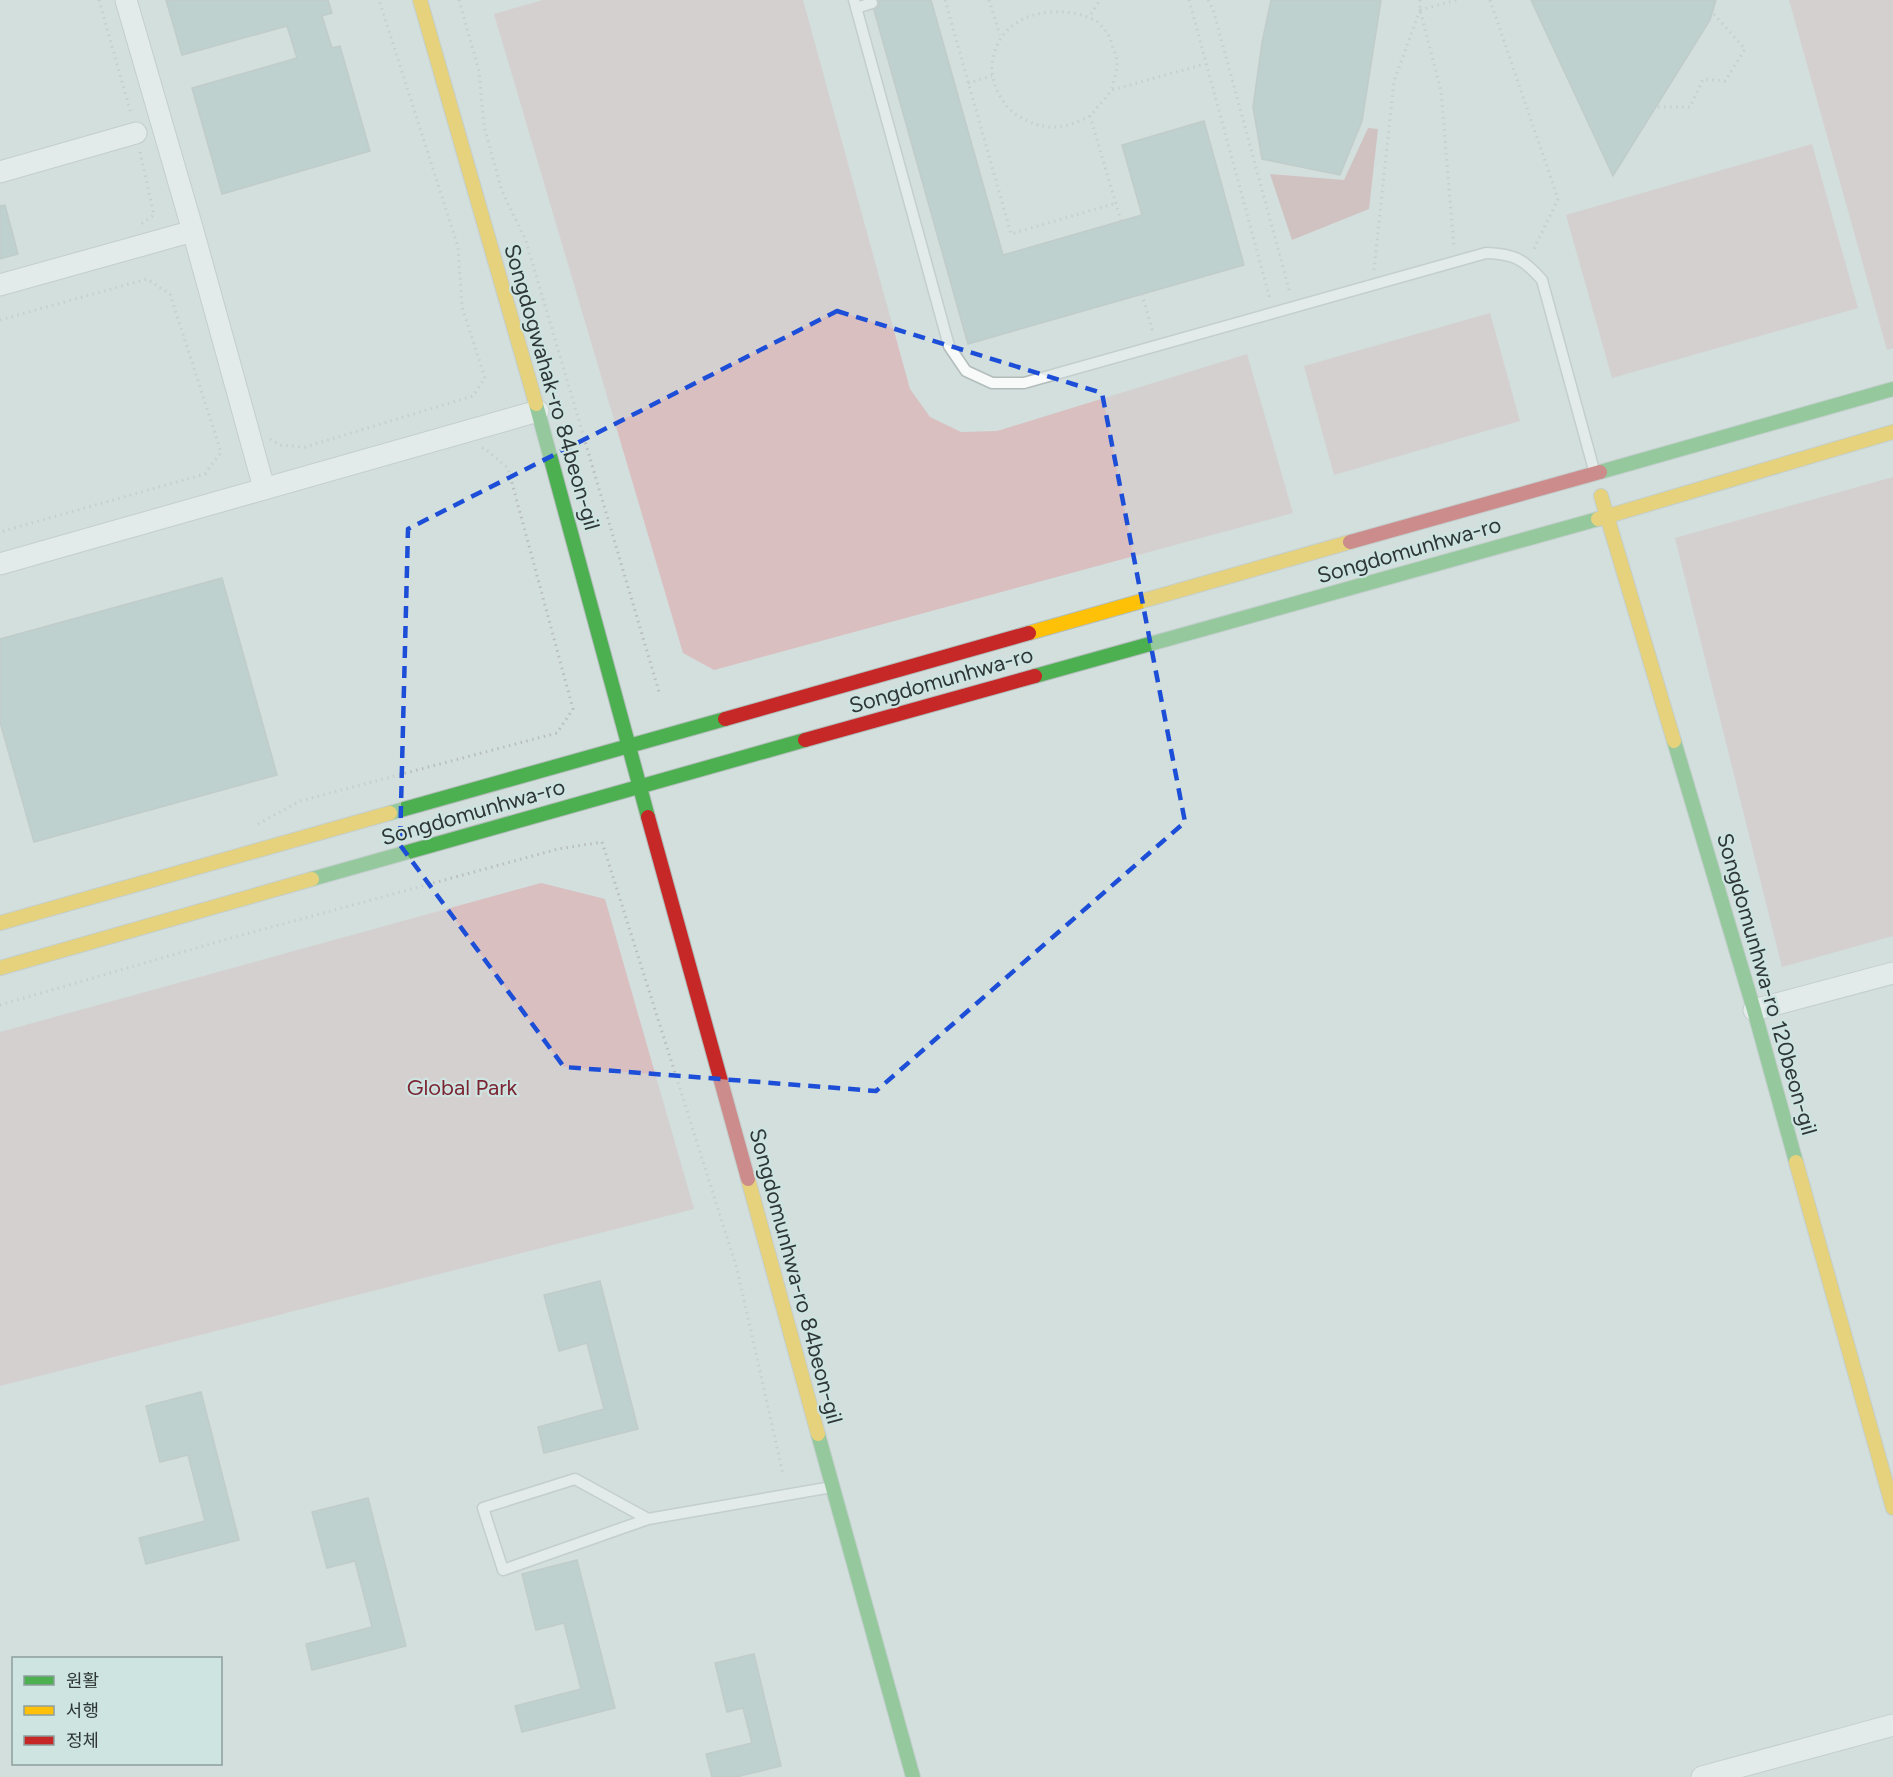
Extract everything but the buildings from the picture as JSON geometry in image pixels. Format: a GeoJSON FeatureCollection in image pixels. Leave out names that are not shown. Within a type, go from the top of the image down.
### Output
{"type":"FeatureCollection","features":[{"type":"Feature","properties":{"kind":"street"},"geometry":{"type":"LineString","coordinates":[[126,0],[264,488]]}},
{"type":"Feature","properties":{"kind":"street","name":"Songdogwahak-ro 84beon-gil"},"geometry":{"type":"LineString","coordinates":[[420,0],[538,411],[639,786]]}},
{"type":"Feature","properties":{"kind":"street"},"geometry":{"type":"LineString","coordinates":[[0,172],[136,133]]}},
{"type":"Feature","properties":{"kind":"street"},"geometry":{"type":"LineString","coordinates":[[0,285],[193,231]]}},
{"type":"Feature","properties":{"kind":"street","name":"Songdomunhwa-ro"},"geometry":{"type":"LineString","coordinates":[[0,923],[1893,389]]}},
{"type":"Feature","properties":{"kind":"street"},"geometry":{"type":"LineString","coordinates":[[0,564],[538,411]]}},
{"type":"Feature","properties":{"kind":"street","name":"Songdomunhwa-ro"},"geometry":{"type":"LineString","coordinates":[[0,968],[639,786],[1607,516],[1893,432]]}},
{"type":"Feature","properties":{"kind":"street","name":"Songdomunhwa-ro 120beon-gil"},"geometry":{"type":"LineString","coordinates":[[1595,473],[1754,1010],[1893,1508]]}},
{"type":"Feature","properties":{"kind":"street","name":"Songdomunhwa-ro 84beon-gil"},"geometry":{"type":"LineString","coordinates":[[639,786],[913,1777]]}},
{"type":"Feature","properties":{"kind":"street"},"geometry":{"type":"LineString","coordinates":[[1754,1010],[1893,973]]}},
{"type":"Feature","properties":{"kind":"street"},"geometry":{"type":"LineString","coordinates":[[1702,1777],[1893,1725]]}},
{"type":"Feature","properties":{"kind":"lane"},"geometry":{"type":"LineString","coordinates":[[872,3],[855,4],[949,346],[966,371],[992,382],[1024,383],[1455,261],[1486,253],[1506,254],[1527,263],[1542,280],[1595,473]]}},
{"type":"Feature","properties":{"kind":"lane"},"geometry":{"type":"LineString","coordinates":[[648,1519],[575,1479],[483,1509],[502,1570],[648,1519],[832,1487]]}},
{"type":"Feature","properties":{"kind":"path"},"geometry":{"type":"LineString","coordinates":[[99,0],[136,133],[154,215]]}},
{"type":"Feature","properties":{"kind":"path"},"geometry":{"type":"LineString","coordinates":[[267,437],[280,445],[305,447],[473,396],[485,378],[462,308],[458,247],[379,0]]}},
{"type":"Feature","properties":{"kind":"path"},"geometry":{"type":"LineString","coordinates":[[459,0],[479,71],[484,126],[502,190],[526,241],[659,692]]}},
{"type":"Feature","properties":{"kind":"path"},"geometry":{"type":"LineString","coordinates":[[945,0],[1011,234],[1116,203]]}},
{"type":"Feature","properties":{"kind":"path"},"geometry":{"type":"LineString","coordinates":[[989,0],[999,35]]}},
{"type":"Feature","properties":{"kind":"path"},"geometry":{"type":"LineString","coordinates":[[1091,14],[1100,0]]}},
{"type":"Feature","properties":{"kind":"path"},"geometry":{"type":"LineString","coordinates":[[1189,0],[1273,313]]}},
{"type":"Feature","properties":{"kind":"path"},"geometry":{"type":"LineString","coordinates":[[1208,0],[1213,9],[1294,307]]}},
{"type":"Feature","properties":{"kind":"path"},"geometry":{"type":"LineString","coordinates":[[1420,0],[1420,10],[1441,91],[1455,261]]}},
{"type":"Feature","properties":{"kind":"path"},"geometry":{"type":"LineString","coordinates":[[1420,10],[1457,0]]}},
{"type":"Feature","properties":{"kind":"path"},"geometry":{"type":"LineString","coordinates":[[1490,0],[1558,200],[1527,263]]}},
{"type":"Feature","properties":{"kind":"path"},"geometry":{"type":"LineString","coordinates":[[1012,19],[999,35],[993,55],[992,76],[999,96],[1012,112],[1030,123],[1051,128],[1071,126],[1090,116],[1112,90],[1117,62],[1109,35],[1091,14],[1081,9]]}},
{"type":"Feature","properties":{"kind":"path"},"geometry":{"type":"LineString","coordinates":[[1372,285],[1394,81],[1420,10]]}},
{"type":"Feature","properties":{"kind":"path"},"geometry":{"type":"LineString","coordinates":[[1652,107],[1690,107],[1703,79],[1725,81],[1745,49],[1712,12]]}},
{"type":"Feature","properties":{"kind":"path"},"geometry":{"type":"LineString","coordinates":[[1112,90],[1205,64]]}},
{"type":"Feature","properties":{"kind":"path"},"geometry":{"type":"LineString","coordinates":[[968,83],[992,76]]}},
{"type":"Feature","properties":{"kind":"path"},"geometry":{"type":"LineString","coordinates":[[1090,116],[1121,221]]}},
{"type":"Feature","properties":{"kind":"path"},"geometry":{"type":"LineString","coordinates":[[0,320],[147,279],[170,294],[221,453],[205,474],[0,532]]}},
{"type":"Feature","properties":{"kind":"path"},"geometry":{"type":"LineString","coordinates":[[1142,294],[1150,321]]}},
{"type":"Feature","properties":{"kind":"path"},"geometry":{"type":"LineString","coordinates":[[253,826],[300,801],[557,733],[573,709],[508,468],[484,448],[473,451]]}},
{"type":"Feature","properties":{"kind":"path"},"geometry":{"type":"LineString","coordinates":[[0,1005],[251,932],[558,849],[602,842],[737,1269],[783,1474]]}},
{"type":"Feature","properties":{"kind":"highlighted area"},"geometry":{"type":"Polygon","coordinates":[[[837,311],[1102,393],[1185,822],[876,1091],[564,1067],[400,845],[408,529],[837,311]]]}},
{"type":"Feature","properties":{"kind":"green space"},"geometry":{"type":"Polygon","coordinates":[[[543,0],[803,0],[910,389],[930,417],[961,432],[997,431],[1247,354],[1293,513],[714,670],[683,653],[494,14],[543,0]]]}},
{"type":"Feature","properties":{"kind":"green space"},"geometry":{"type":"Polygon","coordinates":[[[1789,0],[1893,0],[1893,348],[1887,350],[1789,0]]]}},
{"type":"Feature","properties":{"kind":"green space"},"geometry":{"type":"Polygon","coordinates":[[[1812,144],[1858,308],[1612,378],[1566,215],[1812,144]]]}},
{"type":"Feature","properties":{"kind":"green space"},"geometry":{"type":"Polygon","coordinates":[[[1490,313],[1520,421],[1334,475],[1304,366],[1490,313]]]}},
{"type":"Feature","properties":{"kind":"green space"},"geometry":{"type":"Polygon","coordinates":[[[1893,477],[1893,936],[1782,967],[1675,538],[1893,477]]]}},
{"type":"Feature","properties":{"kind":"green space","name":"Global Park"},"geometry":{"type":"Polygon","coordinates":[[[541,883],[605,899],[694,1209],[0,1386],[0,1032],[541,883]]]}},
{"type":"Feature","properties":{"kind":"shaded area"},"geometry":{"type":"Polygon","coordinates":[[[1368,128],[1378,129],[1369,209],[1292,240],[1270,174],[1344,180],[1368,128]]]}},
{"type":"Feature","properties":{"kind":"traffic: fast"},"geometry":{"type":"LineString","coordinates":[[1600,472],[1893,389]]}},
{"type":"Feature","properties":{"kind":"traffic: fast"},"geometry":{"type":"LineString","coordinates":[[536,404],[648,817]]}},
{"type":"Feature","properties":{"kind":"traffic: fast"},"geometry":{"type":"LineString","coordinates":[[1035,676],[1598,519]]}},
{"type":"Feature","properties":{"kind":"traffic: fast"},"geometry":{"type":"LineString","coordinates":[[390,813],[725,719]]}},
{"type":"Feature","properties":{"kind":"traffic: fast"},"geometry":{"type":"LineString","coordinates":[[312,879],[805,740]]}},
{"type":"Feature","properties":{"kind":"traffic: fast"},"geometry":{"type":"LineString","coordinates":[[1674,741],[1754,1010],[1796,1162]]}},
{"type":"Feature","properties":{"kind":"traffic: fast"},"geometry":{"type":"LineString","coordinates":[[818,1434],[913,1777]]}},
{"type":"Feature","properties":{"kind":"traffic: slow"},"geometry":{"type":"LineString","coordinates":[[420,0],[536,404]]}},
{"type":"Feature","properties":{"kind":"traffic: slow"},"geometry":{"type":"LineString","coordinates":[[1598,519],[1893,432]]}},
{"type":"Feature","properties":{"kind":"traffic: slow"},"geometry":{"type":"LineString","coordinates":[[1601,496],[1674,741]]}},
{"type":"Feature","properties":{"kind":"traffic: slow"},"geometry":{"type":"LineString","coordinates":[[1029,633],[1350,542]]}},
{"type":"Feature","properties":{"kind":"traffic: slow"},"geometry":{"type":"LineString","coordinates":[[0,923],[390,813]]}},
{"type":"Feature","properties":{"kind":"traffic: slow"},"geometry":{"type":"LineString","coordinates":[[0,968],[312,879]]}},
{"type":"Feature","properties":{"kind":"traffic: slow"},"geometry":{"type":"LineString","coordinates":[[1796,1162],[1893,1508]]}},
{"type":"Feature","properties":{"kind":"traffic: slow"},"geometry":{"type":"LineString","coordinates":[[748,1179],[818,1434]]}},
{"type":"Feature","properties":{"kind":"traffic: jam"},"geometry":{"type":"LineString","coordinates":[[1350,542],[1600,472]]}},
{"type":"Feature","properties":{"kind":"traffic: jam"},"geometry":{"type":"LineString","coordinates":[[725,719],[1029,633]]}},
{"type":"Feature","properties":{"kind":"traffic: jam"},"geometry":{"type":"LineString","coordinates":[[805,740],[1035,676]]}},
{"type":"Feature","properties":{"kind":"traffic: jam"},"geometry":{"type":"LineString","coordinates":[[648,817],[748,1179]]}}]}
